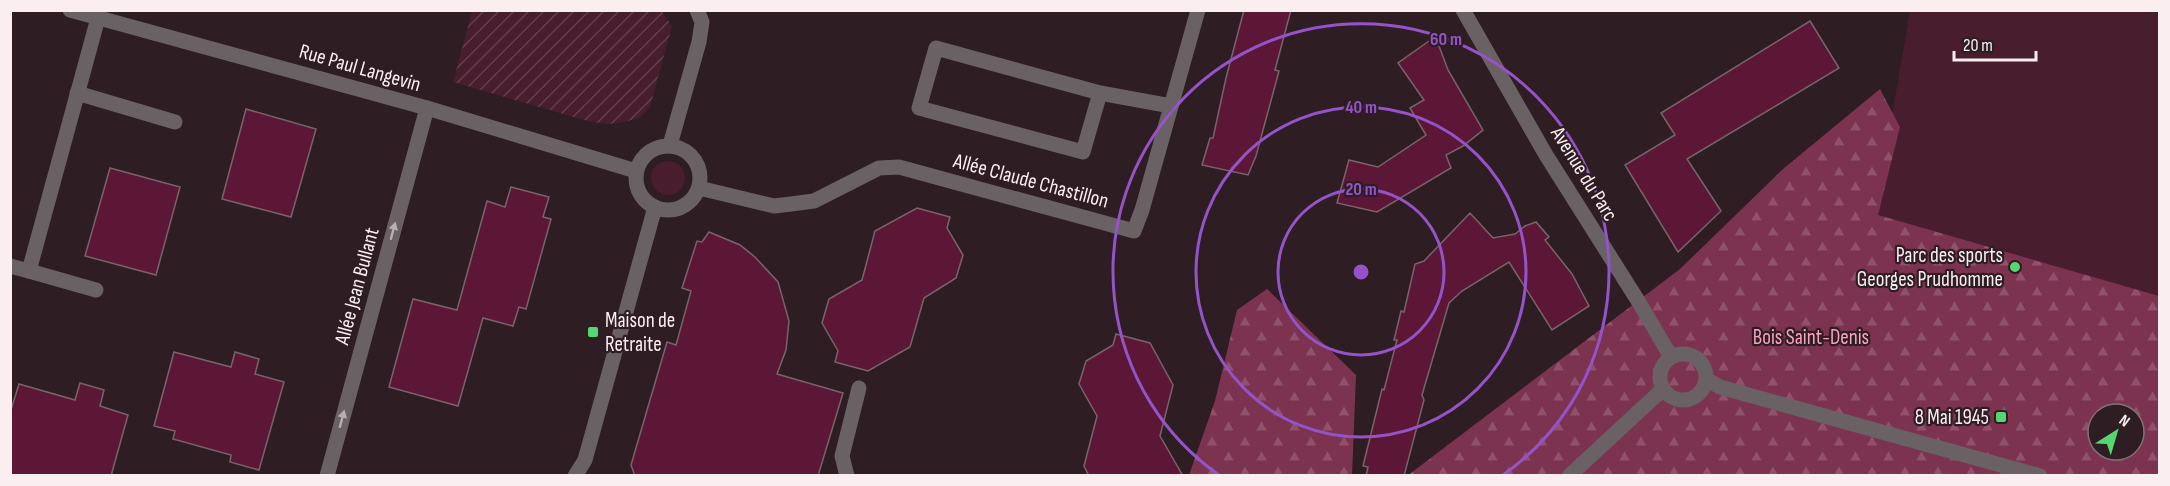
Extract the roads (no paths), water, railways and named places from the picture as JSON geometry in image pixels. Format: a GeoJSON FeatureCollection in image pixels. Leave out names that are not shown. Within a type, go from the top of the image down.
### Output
{"type":"FeatureCollection","features":[{"type":"Feature","properties":{"kind":"street","name":"Rue Paul Langevin"},"geometry":{"type":"LineString","coordinates":[[70,10],[427,108],[636,171]]}},
{"type":"Feature","properties":{"kind":"street"},"geometry":{"type":"LineString","coordinates":[[670,145],[699,42],[702,22],[697,10]]}},
{"type":"Feature","properties":{"kind":"street","name":"Allée Claude Chastillon"},"geometry":{"type":"LineString","coordinates":[[699,188],[774,206],[814,201],[879,168],[899,167],[1134,231],[1142,210],[1198,10]]}},
{"type":"Feature","properties":{"kind":"street","name":"Avenue du Parc"},"geometry":{"type":"LineString","coordinates":[[1463,10],[1546,155],[1671,357]]}},
{"type":"Feature","properties":{"kind":"street"},"geometry":{"type":"LineString","coordinates":[[30,271],[99,18]]}},
{"type":"Feature","properties":{"kind":"street"},"geometry":{"type":"LineString","coordinates":[[1100,93],[1083,152],[919,108],[936,48],[1100,93],[1171,106]]}},
{"type":"Feature","properties":{"kind":"street"},"geometry":{"type":"LineString","coordinates":[[77,93],[175,122]]}},
{"type":"Feature","properties":{"kind":"street","name":"Allée Jean Bullant"},"geometry":{"type":"LineString","coordinates":[[327,476],[427,108]]}},
{"type":"Feature","properties":{"kind":"street"},"geometry":{"type":"LineString","coordinates":[[670,145],[681,148],[692,155],[701,176],[694,198],[685,206],[674,210],[655,207],[641,196],[636,180],[636,171],[645,155],[652,150],[670,145]]}},
{"type":"Feature","properties":{"kind":"street"},"geometry":{"type":"LineString","coordinates":[[575,476],[585,460],[655,207]]}},
{"type":"Feature","properties":{"kind":"street"},"geometry":{"type":"LineString","coordinates":[[10,266],[96,290]]}},
{"type":"Feature","properties":{"kind":"street"},"geometry":{"type":"LineString","coordinates":[[1679,354],[1695,357],[1705,370],[1706,379],[1704,388],[1697,395],[1688,399],[1679,399],[1670,395],[1663,388],[1660,380],[1665,363],[1671,357],[1679,354]]}},
{"type":"Feature","properties":{"kind":"street"},"geometry":{"type":"LineString","coordinates":[[1706,379],[1720,387],[2040,476]]}},
{"type":"Feature","properties":{"kind":"street"},"geometry":{"type":"LineString","coordinates":[[847,476],[842,456],[860,388]]}},
{"type":"Feature","properties":{"kind":"street"},"geometry":{"type":"LineString","coordinates":[[1569,476],[1663,388]]}},
{"type":"Feature","properties":{"kind":"street"},"geometry":{"type":"LineString","coordinates":[[585,460],[587,476]]}},
{"type":"Feature","properties":{"kind":"place","name":"Parc des sports Georges Prudhomme"},"geometry":{"type":"Point","coordinates":[2015,267]}},
{"type":"Feature","properties":{"kind":"place","name":"Maison de Retraite"},"geometry":{"type":"Point","coordinates":[593,332]}},
{"type":"Feature","properties":{"kind":"place","name":"8 Mai 1945"},"geometry":{"type":"Point","coordinates":[2001,417]}},
{"type":"Feature","properties":{"kind":"park label","name":"Bois Saint-Denis"},"geometry":{"type":"Point","coordinates":[1811,337]}}]}
